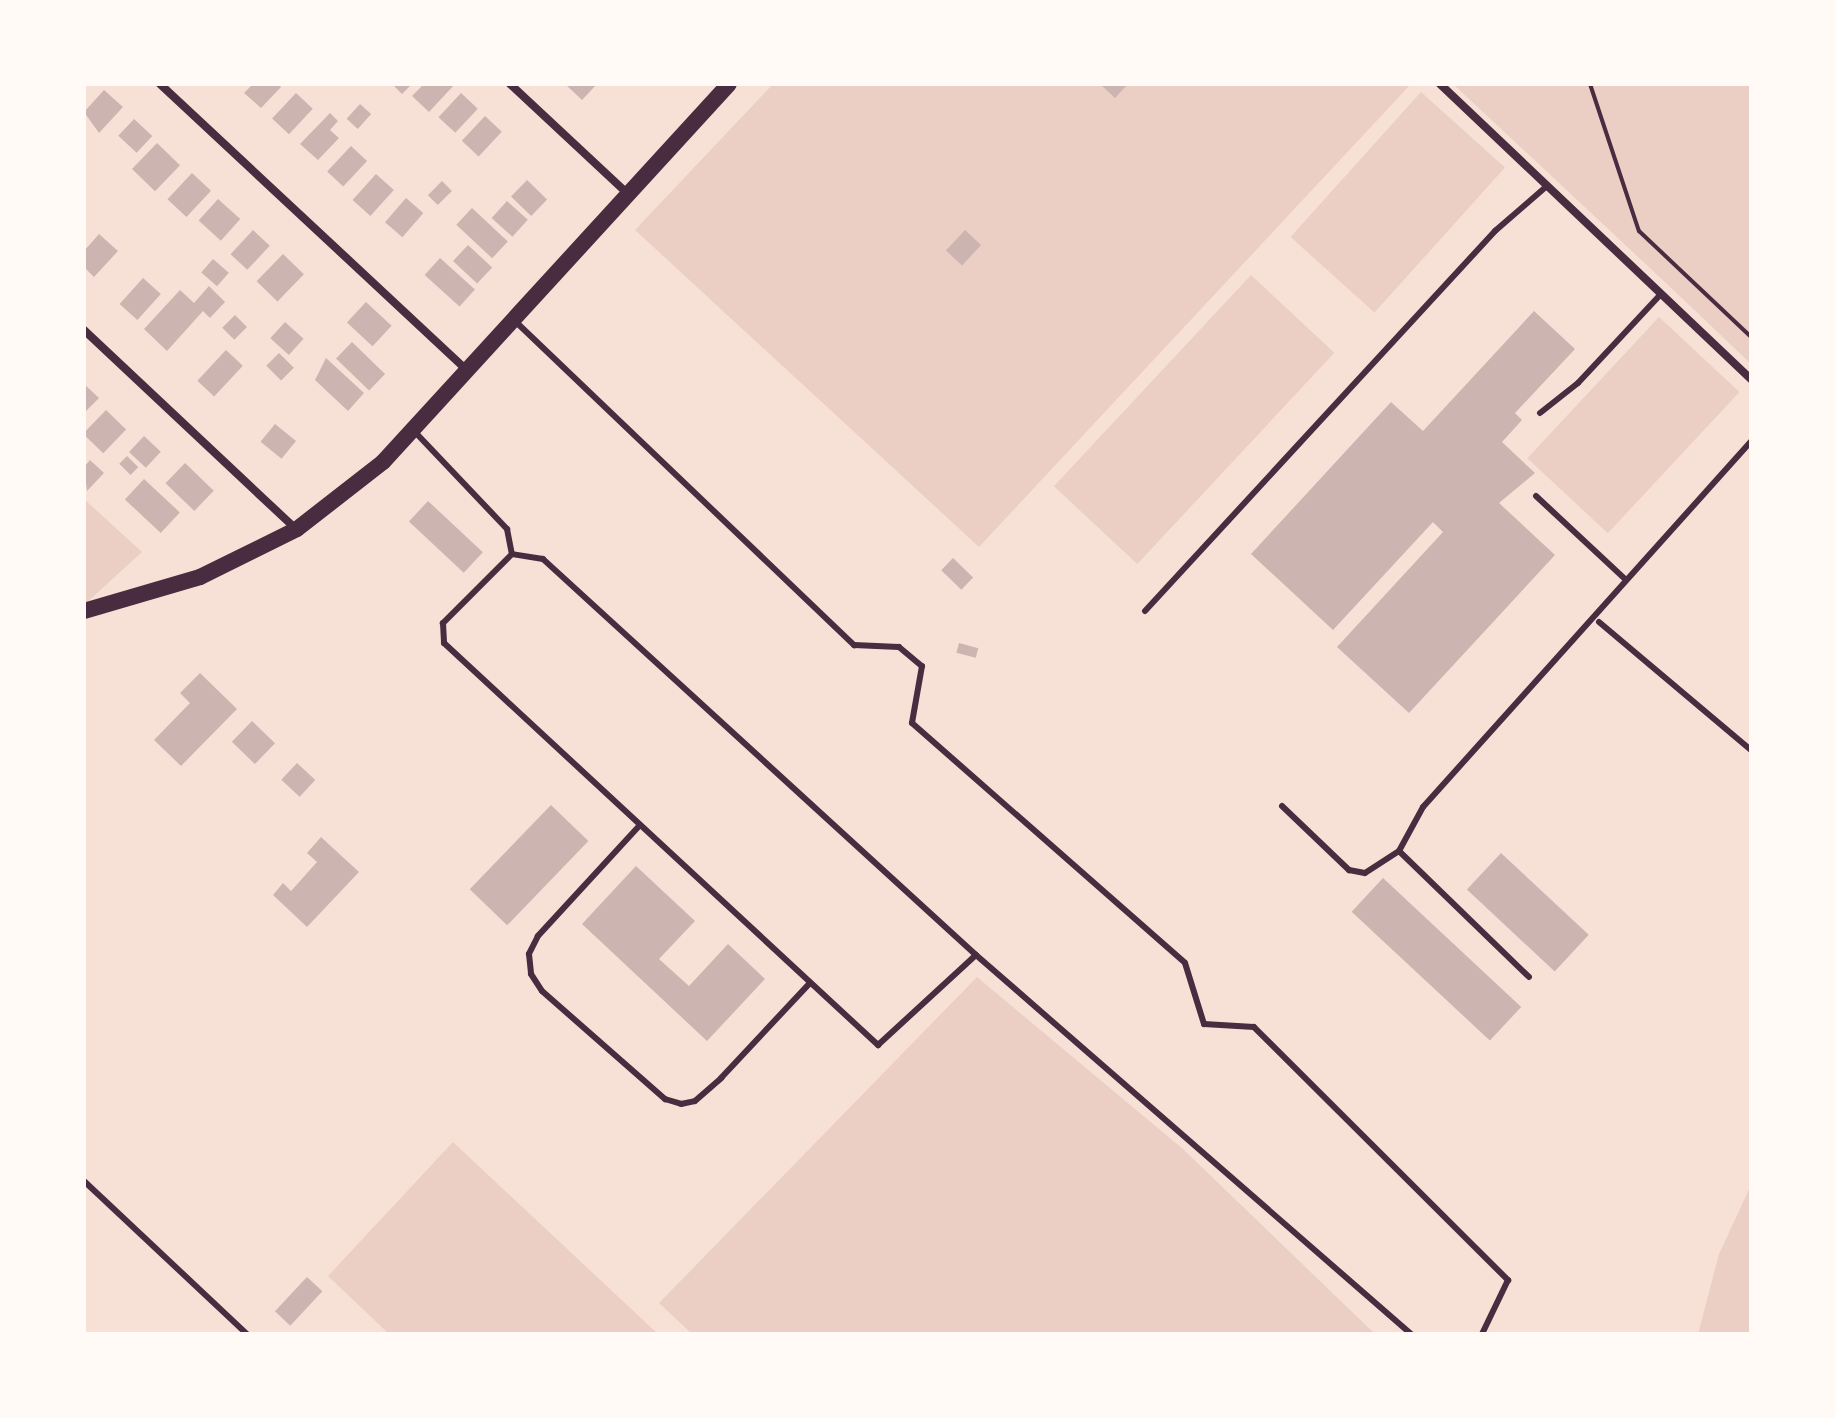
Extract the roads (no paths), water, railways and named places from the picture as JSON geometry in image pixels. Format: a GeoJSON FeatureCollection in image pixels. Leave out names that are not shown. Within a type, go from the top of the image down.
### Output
{"type":"FeatureCollection","features":[{"type":"Feature","properties":{"kind":"main road"},"geometry":{"type":"LineString","coordinates":[[84,611],[200,577],[297,529],[383,462],[729,84]]}},
{"type":"Feature","properties":{"kind":"street"},"geometry":{"type":"LineString","coordinates":[[160,84],[466,369]]}},
{"type":"Feature","properties":{"kind":"street"},"geometry":{"type":"LineString","coordinates":[[510,84],[629,195]]}},
{"type":"Feature","properties":{"kind":"street"},"geometry":{"type":"LineString","coordinates":[[1440,84],[1751,379]]}},
{"type":"Feature","properties":{"kind":"street"},"geometry":{"type":"LineString","coordinates":[[84,330],[297,529]]}},
{"type":"Feature","properties":{"kind":"lane"},"geometry":{"type":"LineString","coordinates":[[1145,611],[1495,231],[1547,186]]}},
{"type":"Feature","properties":{"kind":"lane"},"geometry":{"type":"LineString","coordinates":[[1540,413],[1578,383],[1661,294]]}},
{"type":"Feature","properties":{"kind":"lane"},"geometry":{"type":"LineString","coordinates":[[513,319],[854,645],[899,647],[922,666],[912,723],[1185,963],[1204,1024],[1254,1027],[1508,1280],[1482,1334]]}},
{"type":"Feature","properties":{"kind":"lane"},"geometry":{"type":"LineString","coordinates":[[413,429],[507,529],[512,554]]}},
{"type":"Feature","properties":{"kind":"lane"},"geometry":{"type":"LineString","coordinates":[[1282,806],[1349,870],[1365,873],[1399,851],[1423,807],[1751,441]]}},
{"type":"Feature","properties":{"kind":"lane"},"geometry":{"type":"LineString","coordinates":[[1536,496],[1626,580]]}},
{"type":"Feature","properties":{"kind":"lane"},"geometry":{"type":"LineString","coordinates":[[512,554],[443,623],[444,643],[878,1045],[976,955]]}},
{"type":"Feature","properties":{"kind":"lane"},"geometry":{"type":"LineString","coordinates":[[512,554],[543,559],[976,955],[1411,1334]]}},
{"type":"Feature","properties":{"kind":"lane"},"geometry":{"type":"LineString","coordinates":[[1599,622],[1668,685],[1751,750]]}},
{"type":"Feature","properties":{"kind":"lane"},"geometry":{"type":"LineString","coordinates":[[640,825],[538,936],[529,954],[531,974],[542,991],[665,1099],[681,1104],[695,1101],[721,1078],[810,983]]}},
{"type":"Feature","properties":{"kind":"lane"},"geometry":{"type":"LineString","coordinates":[[1399,851],[1529,977]]}},
{"type":"Feature","properties":{"kind":"lane"},"geometry":{"type":"LineString","coordinates":[[84,1181],[247,1334]]}}]}
